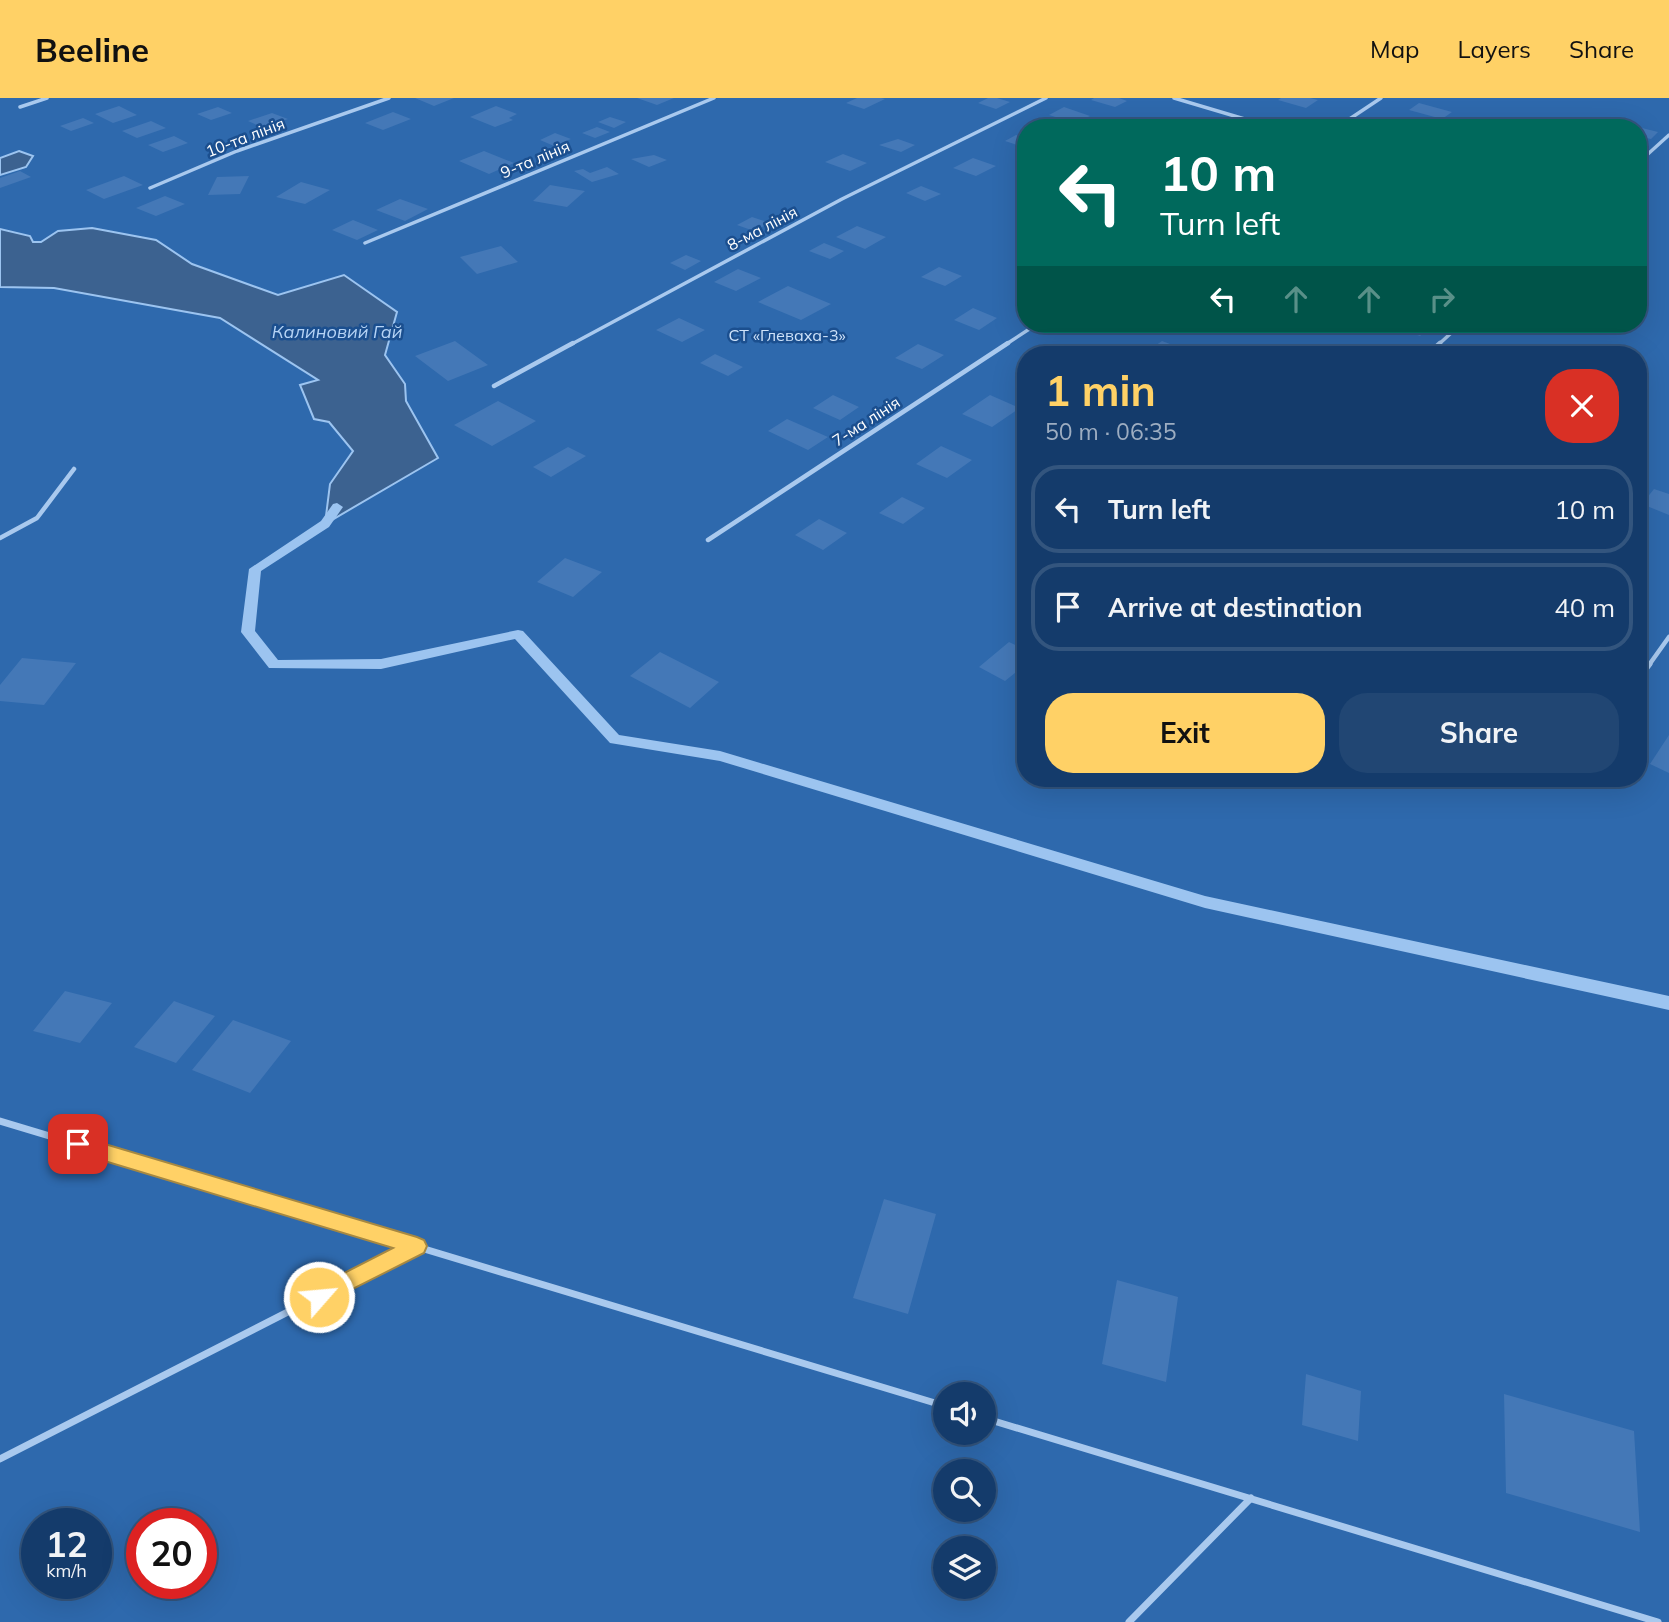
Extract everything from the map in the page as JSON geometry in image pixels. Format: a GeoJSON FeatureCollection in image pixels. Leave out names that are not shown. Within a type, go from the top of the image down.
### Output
{"type":"FeatureCollection","features":[{"type":"Feature","properties":{"kind":"lane"},"geometry":{"type":"LineString","coordinates":[[20,107],[47,98]]}},
{"type":"Feature","properties":{"kind":"lane","name":"10-та лінія"},"geometry":{"type":"LineString","coordinates":[[150,188],[237,151],[389,98]]}},
{"type":"Feature","properties":{"kind":"lane","name":"9-та лінія"},"geometry":{"type":"LineString","coordinates":[[365,243],[714,98]]}},
{"type":"Feature","properties":{"kind":"lane","name":"8-ма лінія"},"geometry":{"type":"LineString","coordinates":[[494,386],[842,199],[1046,98]]}},
{"type":"Feature","properties":{"kind":"lane"},"geometry":{"type":"LineString","coordinates":[[1174,98],[1245,119]]}},
{"type":"Feature","properties":{"kind":"lane"},"geometry":{"type":"LineString","coordinates":[[1350,119],[1381,98]]}},
{"type":"Feature","properties":{"kind":"lane"},"geometry":{"type":"LineString","coordinates":[[1647,155],[1669,135]]}},
{"type":"Feature","properties":{"kind":"lane","name":"7-ма лінія"},"geometry":{"type":"LineString","coordinates":[[708,540],[1023,333]]}},
{"type":"Feature","properties":{"kind":"lane"},"geometry":{"type":"LineString","coordinates":[[1437,346],[1451,333]]}},
{"type":"Feature","properties":{"kind":"lane"},"geometry":{"type":"LineString","coordinates":[[0,538],[37,518],[74,469]]}},
{"type":"Feature","properties":{"kind":"lane"},"geometry":{"type":"LineString","coordinates":[[1647,668],[1669,637]]}},
{"type":"Feature","properties":{"kind":"lane"},"geometry":{"type":"LineString","coordinates":[[0,1121],[933,1402]]}},
{"type":"Feature","properties":{"kind":"lane"},"geometry":{"type":"LineString","coordinates":[[0,1460],[417,1246]]}},
{"type":"Feature","properties":{"kind":"lane"},"geometry":{"type":"LineString","coordinates":[[996,1422],[1658,1622]]}},
{"type":"Feature","properties":{"kind":"lane"},"geometry":{"type":"LineString","coordinates":[[1129,1622],[1251,1499]]}},
{"type":"Feature","properties":{"kind":"green space","name":"СТ «Глеваха-3»"},"geometry":{"type":"Polygon","coordinates":[[[0,98],[1669,98],[1669,1622],[0,1622],[0,98]]]}},
{"type":"Feature","properties":{"kind":"water"},"geometry":{"type":"Polygon","coordinates":[[[19,151],[33,156],[26,167],[0,175],[0,158],[19,151]]]}},
{"type":"Feature","properties":{"kind":"water","name":"Калиновий Гай"},"geometry":{"type":"Polygon","coordinates":[[[92,228],[156,240],[192,264],[278,295],[344,275],[397,312],[385,355],[405,384],[406,401],[438,458],[325,524],[330,484],[353,451],[329,422],[314,419],[300,385],[318,380],[220,318],[54,288],[0,287],[0,229],[30,236],[33,242],[41,242],[58,231],[92,228]]]}},
{"type":"Feature","properties":{"kind":"building"},"geometry":{"type":"Polygon","coordinates":[[[415,98],[454,98],[434,106],[415,98]]]}},
{"type":"Feature","properties":{"kind":"building"},"geometry":{"type":"Polygon","coordinates":[[[637,98],[674,98],[657,105],[637,98]]]}},
{"type":"Feature","properties":{"kind":"building"},"geometry":{"type":"Polygon","coordinates":[[[857,98],[885,99],[864,109],[846,103],[857,98]]]}},
{"type":"Feature","properties":{"kind":"building"},"geometry":{"type":"Polygon","coordinates":[[[988,98],[1010,102],[996,109],[978,103],[988,98]]]}},
{"type":"Feature","properties":{"kind":"building"},"geometry":{"type":"Polygon","coordinates":[[[1119,98],[1127,101],[1115,107],[1091,100],[1119,98]]]}},
{"type":"Feature","properties":{"kind":"building"},"geometry":{"type":"Polygon","coordinates":[[[1278,100],[1318,100],[1306,108],[1278,100]]]}},
{"type":"Feature","properties":{"kind":"building"},"geometry":{"type":"Polygon","coordinates":[[[1419,103],[1452,112],[1442,119],[1409,110],[1419,103]]]}},
{"type":"Feature","properties":{"kind":"building"},"geometry":{"type":"Polygon","coordinates":[[[119,106],[137,115],[113,123],[95,114],[119,106]]]}},
{"type":"Feature","properties":{"kind":"building"},"geometry":{"type":"Polygon","coordinates":[[[496,106],[517,114],[509,118],[513,120],[495,127],[470,117],[496,106]]]}},
{"type":"Feature","properties":{"kind":"building"},"geometry":{"type":"Polygon","coordinates":[[[218,107],[232,113],[211,120],[197,114],[218,107]]]}},
{"type":"Feature","properties":{"kind":"building"},"geometry":{"type":"Polygon","coordinates":[[[1064,107],[1090,116],[1084,119],[1062,119],[1049,115],[1064,107]]]}},
{"type":"Feature","properties":{"kind":"building"},"geometry":{"type":"Polygon","coordinates":[[[393,112],[411,119],[383,130],[365,123],[393,112]]]}},
{"type":"Feature","properties":{"kind":"building"},"geometry":{"type":"Polygon","coordinates":[[[272,113],[288,119],[264,128],[248,121],[272,113]]]}},
{"type":"Feature","properties":{"kind":"building"},"geometry":{"type":"Polygon","coordinates":[[[610,117],[626,122],[614,128],[598,122],[610,117]]]}},
{"type":"Feature","properties":{"kind":"building"},"geometry":{"type":"Polygon","coordinates":[[[83,118],[94,123],[71,131],[60,126],[83,118]]]}},
{"type":"Feature","properties":{"kind":"building"},"geometry":{"type":"Polygon","coordinates":[[[151,121],[166,128],[137,138],[122,131],[151,121]]]}},
{"type":"Feature","properties":{"kind":"building"},"geometry":{"type":"Polygon","coordinates":[[[597,127],[610,132],[595,138],[582,133],[597,127]]]}},
{"type":"Feature","properties":{"kind":"building"},"geometry":{"type":"Polygon","coordinates":[[[1647,129],[1658,132],[1651,139],[1647,138],[1647,129]]]}},
{"type":"Feature","properties":{"kind":"building"},"geometry":{"type":"Polygon","coordinates":[[[555,133],[571,139],[554,146],[540,140],[555,133]]]}},
{"type":"Feature","properties":{"kind":"building"},"geometry":{"type":"Polygon","coordinates":[[[1016,135],[1017,135],[1017,145],[1005,141],[1016,135]]]}},
{"type":"Feature","properties":{"kind":"building"},"geometry":{"type":"Polygon","coordinates":[[[174,136],[188,143],[163,152],[148,145],[174,136]]]}},
{"type":"Feature","properties":{"kind":"building"},"geometry":{"type":"Polygon","coordinates":[[[898,139],[915,145],[901,152],[879,145],[898,139]]]}},
{"type":"Feature","properties":{"kind":"building"},"geometry":{"type":"Polygon","coordinates":[[[484,151],[514,163],[489,174],[459,161],[484,151]]]}},
{"type":"Feature","properties":{"kind":"building"},"geometry":{"type":"Polygon","coordinates":[[[843,154],[867,163],[850,171],[825,162],[843,154]]]}},
{"type":"Feature","properties":{"kind":"building"},"geometry":{"type":"Polygon","coordinates":[[[654,155],[667,160],[649,167],[631,159],[654,155]]]}},
{"type":"Feature","properties":{"kind":"building"},"geometry":{"type":"Polygon","coordinates":[[[973,158],[996,166],[976,176],[953,168],[973,158]]]}},
{"type":"Feature","properties":{"kind":"building"},"geometry":{"type":"Polygon","coordinates":[[[607,167],[619,174],[592,182],[574,171],[583,169],[590,173],[607,167]]]}},
{"type":"Feature","properties":{"kind":"building"},"geometry":{"type":"Polygon","coordinates":[[[20,171],[31,177],[0,188],[0,178],[20,171]]]}},
{"type":"Feature","properties":{"kind":"building"},"geometry":{"type":"Polygon","coordinates":[[[124,176],[143,185],[104,199],[86,190],[124,176]]]}},
{"type":"Feature","properties":{"kind":"building"},"geometry":{"type":"Polygon","coordinates":[[[249,176],[240,194],[208,195],[217,177],[249,176]]]}},
{"type":"Feature","properties":{"kind":"building"},"geometry":{"type":"Polygon","coordinates":[[[301,182],[330,190],[305,204],[276,197],[301,182]]]}},
{"type":"Feature","properties":{"kind":"building"},"geometry":{"type":"Polygon","coordinates":[[[550,185],[585,191],[567,207],[533,201],[550,185]]]}},
{"type":"Feature","properties":{"kind":"building"},"geometry":{"type":"Polygon","coordinates":[[[921,186],[941,194],[925,201],[906,193],[921,186]]]}},
{"type":"Feature","properties":{"kind":"building"},"geometry":{"type":"Polygon","coordinates":[[[165,196],[185,204],[156,216],[136,208],[165,196]]]}},
{"type":"Feature","properties":{"kind":"building"},"geometry":{"type":"Polygon","coordinates":[[[400,199],[428,209],[405,221],[376,210],[400,199]]]}},
{"type":"Feature","properties":{"kind":"building"},"geometry":{"type":"Polygon","coordinates":[[[752,217],[770,223],[754,231],[737,225],[752,217]]]}},
{"type":"Feature","properties":{"kind":"building"},"geometry":{"type":"Polygon","coordinates":[[[353,220],[378,230],[357,240],[332,230],[353,220]]]}},
{"type":"Feature","properties":{"kind":"building"},"geometry":{"type":"Polygon","coordinates":[[[857,226],[886,237],[865,249],[836,237],[857,226]]]}},
{"type":"Feature","properties":{"kind":"building"},"geometry":{"type":"Polygon","coordinates":[[[824,243],[844,251],[830,259],[809,251],[824,243]]]}},
{"type":"Feature","properties":{"kind":"building"},"geometry":{"type":"Polygon","coordinates":[[[501,246],[518,262],[477,274],[460,257],[501,246]]]}},
{"type":"Feature","properties":{"kind":"building"},"geometry":{"type":"Polygon","coordinates":[[[686,255],[701,261],[685,270],[670,263],[686,255]]]}},
{"type":"Feature","properties":{"kind":"building"},"geometry":{"type":"Polygon","coordinates":[[[939,267],[962,276],[945,286],[921,277],[939,267]]]}},
{"type":"Feature","properties":{"kind":"building"},"geometry":{"type":"Polygon","coordinates":[[[738,269],[761,278],[736,291],[714,282],[738,269]]]}},
{"type":"Feature","properties":{"kind":"building"},"geometry":{"type":"Polygon","coordinates":[[[788,286],[831,304],[801,320],[758,302],[788,286]]]}},
{"type":"Feature","properties":{"kind":"building"},"geometry":{"type":"Polygon","coordinates":[[[973,308],[997,318],[979,330],[954,320],[973,308]]]}},
{"type":"Feature","properties":{"kind":"building"},"geometry":{"type":"Polygon","coordinates":[[[679,318],[705,330],[682,342],[656,330],[679,318]]]}},
{"type":"Feature","properties":{"kind":"building"},"geometry":{"type":"Polygon","coordinates":[[[455,341],[488,365],[448,381],[415,356],[455,341]]]}},
{"type":"Feature","properties":{"kind":"building"},"geometry":{"type":"Polygon","coordinates":[[[1162,341],[1175,346],[1155,346],[1162,341]]]}},
{"type":"Feature","properties":{"kind":"building"},"geometry":{"type":"Polygon","coordinates":[[[918,344],[944,355],[922,369],[895,358],[918,344]]]}},
{"type":"Feature","properties":{"kind":"building"},"geometry":{"type":"Polygon","coordinates":[[[715,354],[743,367],[728,376],[700,363],[715,354]]]}},
{"type":"Feature","properties":{"kind":"building"},"geometry":{"type":"Polygon","coordinates":[[[833,395],[859,407],[840,420],[813,408],[833,395]]]}},
{"type":"Feature","properties":{"kind":"building"},"geometry":{"type":"Polygon","coordinates":[[[990,395],[1017,407],[1017,410],[992,427],[962,414],[990,395]]]}},
{"type":"Feature","properties":{"kind":"building"},"geometry":{"type":"Polygon","coordinates":[[[498,401],[536,421],[492,446],[454,425],[498,401]]]}},
{"type":"Feature","properties":{"kind":"building"},"geometry":{"type":"Polygon","coordinates":[[[787,419],[828,437],[808,450],[768,431],[787,419]]]}},
{"type":"Feature","properties":{"kind":"building"},"geometry":{"type":"Polygon","coordinates":[[[941,446],[972,460],[947,478],[916,464],[941,446]]]}},
{"type":"Feature","properties":{"kind":"building"},"geometry":{"type":"Polygon","coordinates":[[[568,447],[586,456],[551,477],[533,467],[568,447]]]}},
{"type":"Feature","properties":{"kind":"building"},"geometry":{"type":"Polygon","coordinates":[[[1654,489],[1669,494],[1669,515],[1647,506],[1647,498],[1654,489]]]}},
{"type":"Feature","properties":{"kind":"building"},"geometry":{"type":"Polygon","coordinates":[[[902,497],[925,508],[903,524],[879,513],[902,497]]]}},
{"type":"Feature","properties":{"kind":"building"},"geometry":{"type":"Polygon","coordinates":[[[819,519],[847,533],[823,550],[795,535],[819,519]]]}},
{"type":"Feature","properties":{"kind":"building"},"geometry":{"type":"Polygon","coordinates":[[[565,558],[602,572],[573,597],[537,582],[565,558]]]}},
{"type":"Feature","properties":{"kind":"building"},"geometry":{"type":"Polygon","coordinates":[[[1009,642],[1017,646],[1017,671],[1005,681],[979,667],[1009,642]]]}},
{"type":"Feature","properties":{"kind":"building"},"geometry":{"type":"Polygon","coordinates":[[[660,652],[719,682],[690,708],[630,676],[660,652]]]}},
{"type":"Feature","properties":{"kind":"building"},"geometry":{"type":"Polygon","coordinates":[[[22,658],[76,663],[44,705],[0,701],[0,685],[22,658]]]}},
{"type":"Feature","properties":{"kind":"building"},"geometry":{"type":"Polygon","coordinates":[[[1669,735],[1669,773],[1650,764],[1669,735]]]}},
{"type":"Feature","properties":{"kind":"building"},"geometry":{"type":"Polygon","coordinates":[[[65,991],[112,1003],[80,1043],[33,1031],[65,991]]]}},
{"type":"Feature","properties":{"kind":"building"},"geometry":{"type":"Polygon","coordinates":[[[174,1001],[215,1016],[176,1063],[134,1047],[174,1001]]]}},
{"type":"Feature","properties":{"kind":"building"},"geometry":{"type":"Polygon","coordinates":[[[233,1020],[291,1041],[250,1093],[192,1070],[233,1020]]]}},
{"type":"Feature","properties":{"kind":"building"},"geometry":{"type":"Polygon","coordinates":[[[884,1199],[936,1214],[908,1314],[853,1298],[884,1199]]]}},
{"type":"Feature","properties":{"kind":"building"},"geometry":{"type":"Polygon","coordinates":[[[1117,1280],[1178,1297],[1166,1382],[1102,1364],[1117,1280]]]}},
{"type":"Feature","properties":{"kind":"building"},"geometry":{"type":"Polygon","coordinates":[[[1306,1374],[1361,1391],[1358,1441],[1302,1425],[1306,1374]]]}},
{"type":"Feature","properties":{"kind":"building"},"geometry":{"type":"Polygon","coordinates":[[[1504,1394],[1634,1431],[1640,1532],[1506,1493],[1504,1394]]]}},
{"type":"Feature","properties":{"kind":"waterway"},"geometry":{"type":"LineString","coordinates":[[337,507],[325,524],[255,569],[248,632],[274,665],[381,664],[518,634],[615,739],[720,756],[1205,902],[1669,1003]]}},
{"type":"Feature","properties":{"kind":"route"},"geometry":{"type":"LineString","coordinates":[[78,1144],[417,1246],[319,1297]]}}]}
